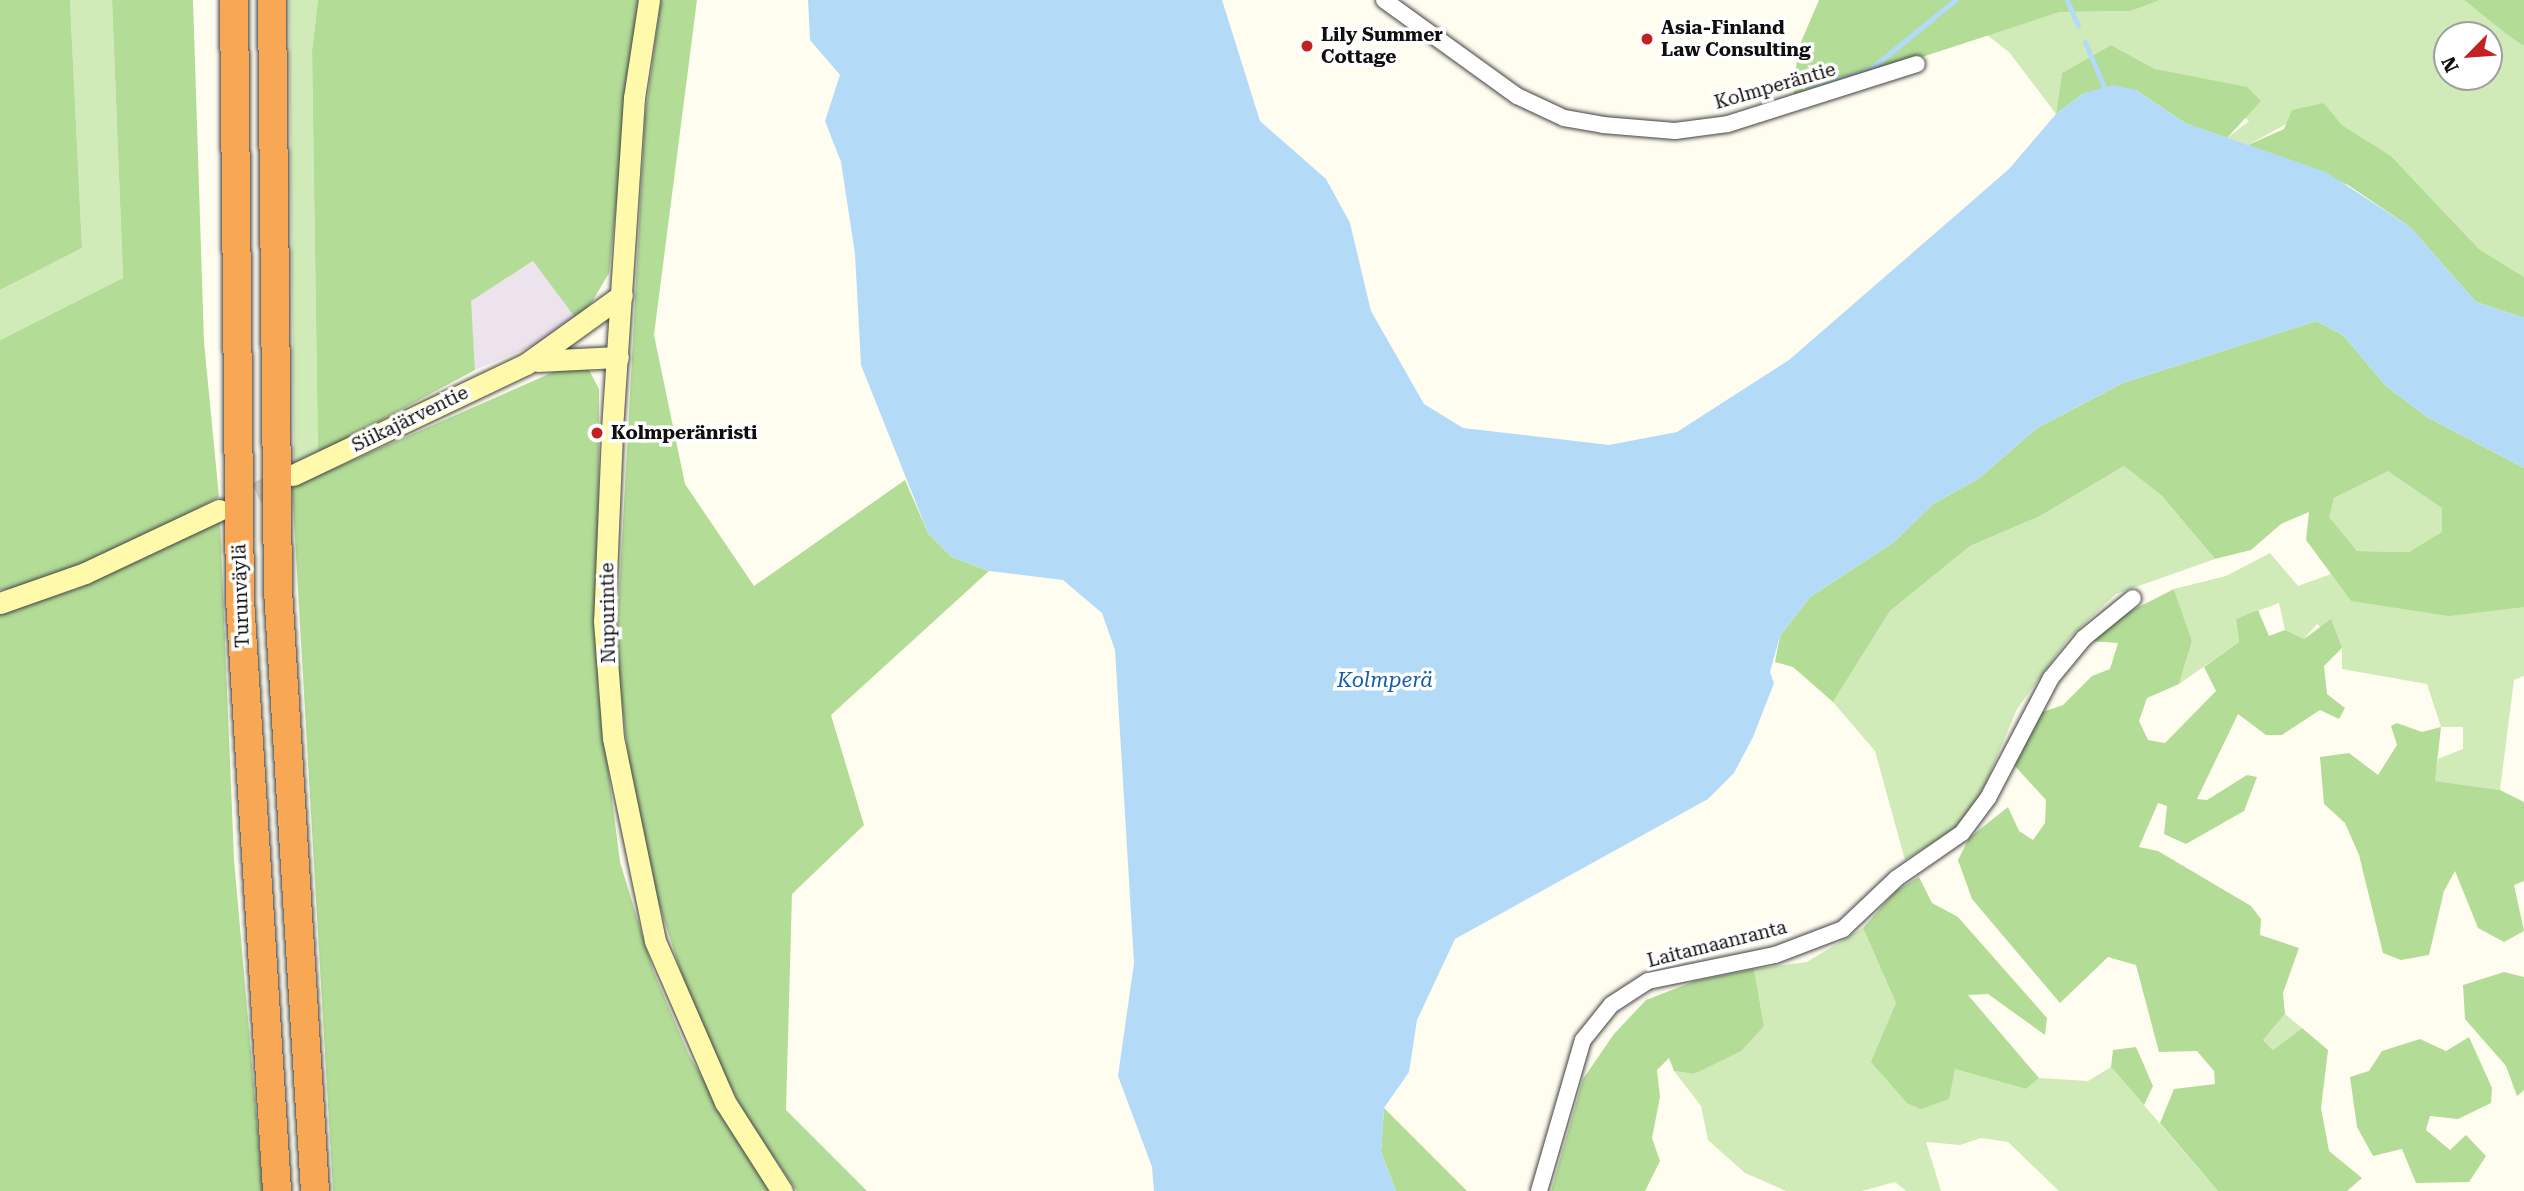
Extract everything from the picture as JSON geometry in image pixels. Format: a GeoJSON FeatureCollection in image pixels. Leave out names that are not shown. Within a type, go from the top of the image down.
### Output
{"type":"FeatureCollection","features":[{"type":"Feature","properties":{"kind":"highway","name":"Turunväylä"},"geometry":{"type":"LineString","coordinates":[[234,0],[240,598],[277,1191]]}},
{"type":"Feature","properties":{"kind":"highway","name":"Turunväylä"},"geometry":{"type":"LineString","coordinates":[[272,0],[278,590],[315,1191]]}},
{"type":"Feature","properties":{"kind":"main road","name":"Nupurintie"},"geometry":{"type":"LineString","coordinates":[[649,0],[634,98],[604,621],[628,833],[655,941],[687,1024],[725,1102],[782,1191]]}},
{"type":"Feature","properties":{"kind":"main road"},"geometry":{"type":"LineString","coordinates":[[526,364],[622,295]]}},
{"type":"Feature","properties":{"kind":"main road"},"geometry":{"type":"LineString","coordinates":[[526,364],[566,355],[618,357]]}},
{"type":"Feature","properties":{"kind":"main road","name":"Siikajärventie"},"geometry":{"type":"LineString","coordinates":[[293,475],[526,364]]}},
{"type":"Feature","properties":{"kind":"main road"},"geometry":{"type":"LineString","coordinates":[[0,603],[85,573],[219,510]]}},
{"type":"Feature","properties":{"kind":"street","name":"Kolmperäntie"},"geometry":{"type":"LineString","coordinates":[[1384,0],[1517,96],[1564,118],[1603,125],[1675,131],[1728,124],[1917,65]]}},
{"type":"Feature","properties":{"kind":"street","name":"Laitamaanranta"},"geometry":{"type":"LineString","coordinates":[[1539,1191],[1583,1040],[1611,1005],[1648,982],[1775,955],[1851,923],[1897,878],[1962,832],[1988,798],[2051,678],[2084,638],[2133,598]]}},
{"type":"Feature","properties":{"kind":"shaded area"},"geometry":{"type":"Polygon","coordinates":[[[534,261],[577,320],[552,338],[475,370],[470,301],[534,261]]]}},
{"type":"Feature","properties":{"kind":"green space"},"geometry":{"type":"Polygon","coordinates":[[[0,0],[70,0],[82,248],[0,290],[0,0]]]}},
{"type":"Feature","properties":{"kind":"green space"},"geometry":{"type":"Polygon","coordinates":[[[70,0],[112,0],[123,278],[0,340],[0,290],[82,248],[70,0]]]}},
{"type":"Feature","properties":{"kind":"green space"},"geometry":{"type":"Polygon","coordinates":[[[112,0],[193,0],[204,342],[219,497],[120,549],[31,586],[0,590],[0,340],[123,278],[112,0]]]}},
{"type":"Feature","properties":{"kind":"green space"},"geometry":{"type":"Polygon","coordinates":[[[289,0],[318,0],[312,51],[318,454],[294,465],[289,0]]]}},
{"type":"Feature","properties":{"kind":"green space"},"geometry":{"type":"Polygon","coordinates":[[[318,0],[638,0],[609,273],[592,302],[577,320],[533,261],[471,301],[475,370],[318,454],[312,51],[318,0]]]}},
{"type":"Feature","properties":{"kind":"green space"},"geometry":{"type":"Polygon","coordinates":[[[661,0],[697,0],[654,335],[685,484],[754,586],[905,480],[928,533],[952,557],[989,571],[831,715],[864,825],[792,894],[786,1110],[867,1191],[797,1191],[747,1118],[696,1019],[638,839],[616,651],[645,117],[661,0]]]}},
{"type":"Feature","properties":{"kind":"green space"},"geometry":{"type":"Polygon","coordinates":[[[1819,0],[2160,0],[2131,11],[2060,12],[1793,99],[1798,49],[1819,0]]]}},
{"type":"Feature","properties":{"kind":"green space"},"geometry":{"type":"Polygon","coordinates":[[[2160,0],[2464,0],[2491,21],[2433,21],[2433,91],[2503,91],[2503,30],[2524,46],[2524,277],[2479,249],[2391,156],[2342,125],[2324,103],[2248,145],[2227,138],[2249,121],[2196,78],[2155,69],[2111,45],[2062,73],[2056,114],[2009,52],[1987,35],[2060,12],[2131,11],[2160,0]]]}},
{"type":"Feature","properties":{"kind":"green space"},"geometry":{"type":"Polygon","coordinates":[[[2464,0],[2524,0],[2524,46],[2503,31],[2503,21],[2490,21],[2464,0]]]}},
{"type":"Feature","properties":{"kind":"green space"},"geometry":{"type":"Polygon","coordinates":[[[2111,45],[2155,69],[2247,87],[2261,101],[2227,138],[2185,123],[2136,90],[2084,93],[2056,114],[2062,73],[2111,45]]]}},
{"type":"Feature","properties":{"kind":"green space"},"geometry":{"type":"Polygon","coordinates":[[[2324,103],[2342,125],[2391,156],[2479,249],[2524,277],[2524,318],[2476,302],[2410,227],[2348,185],[2248,145],[2284,129],[2292,110],[2324,103]]]}},
{"type":"Feature","properties":{"kind":"green space"},"geometry":{"type":"Polygon","coordinates":[[[2316,321],[2343,335],[2386,386],[2427,417],[2524,468],[2524,607],[2449,616],[2351,601],[2306,540],[2309,512],[2281,524],[2251,550],[2215,559],[2162,496],[2124,466],[2040,516],[1970,546],[1890,611],[1833,702],[1793,667],[1775,662],[1780,636],[1810,597],[1894,542],[1933,504],[1978,479],[2037,428],[2123,383],[2316,321]],[[2388,471],[2334,498],[2329,517],[2357,551],[2409,552],[2442,532],[2442,508],[2388,471]]]}},
{"type":"Feature","properties":{"kind":"green space"},"geometry":{"type":"Polygon","coordinates":[[[574,363],[588,368],[599,389],[598,689],[620,862],[653,970],[689,1055],[769,1191],[333,1191],[292,487],[574,363]]]}},
{"type":"Feature","properties":{"kind":"green space"},"geometry":{"type":"Polygon","coordinates":[[[2124,466],[2162,496],[2215,559],[2116,594],[2068,639],[2017,709],[1982,792],[1954,830],[1905,860],[1875,751],[1833,702],[1890,611],[1970,546],[2040,516],[2124,466]]]}},
{"type":"Feature","properties":{"kind":"green space"},"geometry":{"type":"Polygon","coordinates":[[[2388,470],[2442,508],[2442,533],[2409,552],[2357,551],[2328,517],[2334,498],[2388,470]]]}},
{"type":"Feature","properties":{"kind":"green space"},"geometry":{"type":"Polygon","coordinates":[[[220,519],[234,859],[263,1191],[0,1191],[0,613],[77,589],[220,519]]]}},
{"type":"Feature","properties":{"kind":"green space"},"geometry":{"type":"Polygon","coordinates":[[[2270,553],[2298,586],[2331,574],[2351,601],[2524,607],[2524,676],[2514,680],[2500,790],[2434,781],[2438,759],[2463,749],[2463,727],[2441,727],[2427,684],[2342,669],[2342,648],[2317,624],[2304,639],[2285,630],[2279,603],[2236,619],[2239,642],[2179,684],[2192,641],[2174,589],[2226,576],[2270,553]]]}},
{"type":"Feature","properties":{"kind":"green space"},"geometry":{"type":"Polygon","coordinates":[[[2174,589],[2192,641],[2179,684],[2147,698],[2139,721],[2148,740],[2165,743],[2216,691],[2204,667],[2239,642],[2236,619],[2258,610],[2269,636],[2285,630],[2304,639],[2331,619],[2342,648],[2324,666],[2327,694],[2345,708],[2339,719],[2320,710],[2282,735],[2266,735],[2238,714],[2197,799],[2207,800],[2247,775],[2257,777],[2244,811],[2186,844],[2164,834],[2167,806],[2158,803],[2139,847],[2158,851],[2251,906],[2261,919],[2260,935],[2299,948],[2283,993],[2285,1014],[2263,1040],[2273,1050],[2302,1028],[2328,1050],[2321,1108],[2329,1151],[2362,1178],[2347,1191],[2218,1191],[2160,1123],[2174,1089],[2215,1084],[2214,1071],[2197,1051],[2159,1052],[2136,965],[2108,957],[2060,1003],[1972,899],[1958,860],[1969,838],[2008,807],[2019,831],[2033,840],[2045,823],[2046,800],[2014,765],[2037,714],[2063,705],[2092,676],[2110,669],[2118,643],[2090,641],[2123,615],[2174,589]]]}},
{"type":"Feature","properties":{"kind":"green space"},"geometry":{"type":"Polygon","coordinates":[[[2397,723],[2422,732],[2441,727],[2435,781],[2500,790],[2524,802],[2524,881],[2514,885],[2524,931],[2504,942],[2478,928],[2455,871],[2444,891],[2429,955],[2401,960],[2383,953],[2359,855],[2345,823],[2324,804],[2320,757],[2349,753],[2378,775],[2397,745],[2391,726],[2397,723]]]}},
{"type":"Feature","properties":{"kind":"green space"},"geometry":{"type":"Polygon","coordinates":[[[1919,877],[1932,903],[1958,917],[2047,1018],[2045,1035],[1988,994],[1968,995],[2039,1078],[2026,1089],[1955,1069],[1949,1099],[1921,1109],[1907,1103],[1871,1062],[1896,1003],[1863,928],[1896,891],[1919,877]]]}},
{"type":"Feature","properties":{"kind":"green space"},"geometry":{"type":"Polygon","coordinates":[[[1863,928],[1896,1003],[1889,1024],[1955,1069],[2026,1089],[2039,1078],[2088,1081],[2111,1067],[2218,1191],[2059,1191],[2008,1142],[1981,1138],[1960,1145],[1926,1142],[1941,1191],[1906,1191],[1895,1182],[1862,1191],[1786,1191],[1745,1173],[1708,1140],[1701,1106],[1674,1071],[1695,1074],[1764,1026],[1754,969],[1807,962],[1863,928]]]}},
{"type":"Feature","properties":{"kind":"green space"},"geometry":{"type":"Polygon","coordinates":[[[1754,969],[1764,1026],[1741,1051],[1694,1074],[1674,1071],[1669,1058],[1657,1070],[1660,1097],[1652,1138],[1660,1161],[1645,1191],[1551,1191],[1583,1079],[1614,1034],[1646,1000],[1695,981],[1754,969]]]}},
{"type":"Feature","properties":{"kind":"green space"},"geometry":{"type":"Polygon","coordinates":[[[2504,972],[2524,977],[2524,1090],[2517,1096],[2506,1066],[2465,1019],[2463,985],[2504,972]]]}},
{"type":"Feature","properties":{"kind":"green space"},"geometry":{"type":"Polygon","coordinates":[[[2285,1014],[2302,1028],[2273,1050],[2263,1040],[2285,1014]]]}},
{"type":"Feature","properties":{"kind":"green space"},"geometry":{"type":"Polygon","coordinates":[[[2469,1037],[2492,1088],[2491,1103],[2458,1119],[2430,1116],[2426,1130],[2450,1150],[2466,1135],[2486,1156],[2469,1182],[2416,1183],[2402,1149],[2373,1156],[2357,1127],[2350,1077],[2369,1071],[2382,1051],[2420,1039],[2446,1051],[2469,1037]]]}},
{"type":"Feature","properties":{"kind":"green space"},"geometry":{"type":"Polygon","coordinates":[[[2136,1047],[2153,1086],[2144,1105],[2111,1067],[2113,1050],[2136,1047]]]}},
{"type":"Feature","properties":{"kind":"green space"},"geometry":{"type":"Polygon","coordinates":[[[1384,1108],[1467,1191],[1396,1191],[1381,1152],[1384,1108]]]}},
{"type":"Feature","properties":{"kind":"water","name":"Kolmperä"},"geometry":{"type":"Polygon","coordinates":[[[808,0],[1222,0],[1260,121],[1326,179],[1350,223],[1371,311],[1424,404],[1463,428],[1609,445],[1677,432],[1789,360],[2009,169],[2056,114],[2084,93],[2113,85],[2136,90],[2185,123],[2326,172],[2410,227],[2476,302],[2524,318],[2524,468],[2427,417],[2386,386],[2343,335],[2316,321],[2123,383],[2037,428],[1978,479],[1933,504],[1894,542],[1810,597],[1780,636],[1770,672],[1774,683],[1753,737],[1734,773],[1708,799],[1455,939],[1417,1020],[1409,1072],[1384,1108],[1381,1152],[1396,1191],[1154,1191],[1152,1167],[1118,1076],[1134,963],[1115,650],[1102,613],[1063,580],[989,571],[952,557],[928,533],[861,365],[855,254],[841,162],[825,121],[840,75],[810,40],[808,0]]]}},
{"type":"Feature","properties":{"kind":"waterway"},"geometry":{"type":"LineString","coordinates":[[1808,90],[1869,70],[1955,0]]}},
{"type":"Feature","properties":{"kind":"waterway"},"geometry":{"type":"LineString","coordinates":[[2067,0],[2078,26]]}},
{"type":"Feature","properties":{"kind":"waterway"},"geometry":{"type":"LineString","coordinates":[[2085,42],[2104,87]]}},
{"type":"Feature","properties":{"kind":"tunnel"},"geometry":{"type":"LineString","coordinates":[[228,505],[288,478]]}},
{"type":"Feature","properties":{"kind":"place","name":"Asia-Finland Law Consulting"},"geometry":{"type":"Point","coordinates":[1647,39]}},
{"type":"Feature","properties":{"kind":"place","name":"Lily Summer Cottage"},"geometry":{"type":"Point","coordinates":[1307,46]}},
{"type":"Feature","properties":{"kind":"place","name":"Kolmperänristi"},"geometry":{"type":"Point","coordinates":[597,433]}}]}
